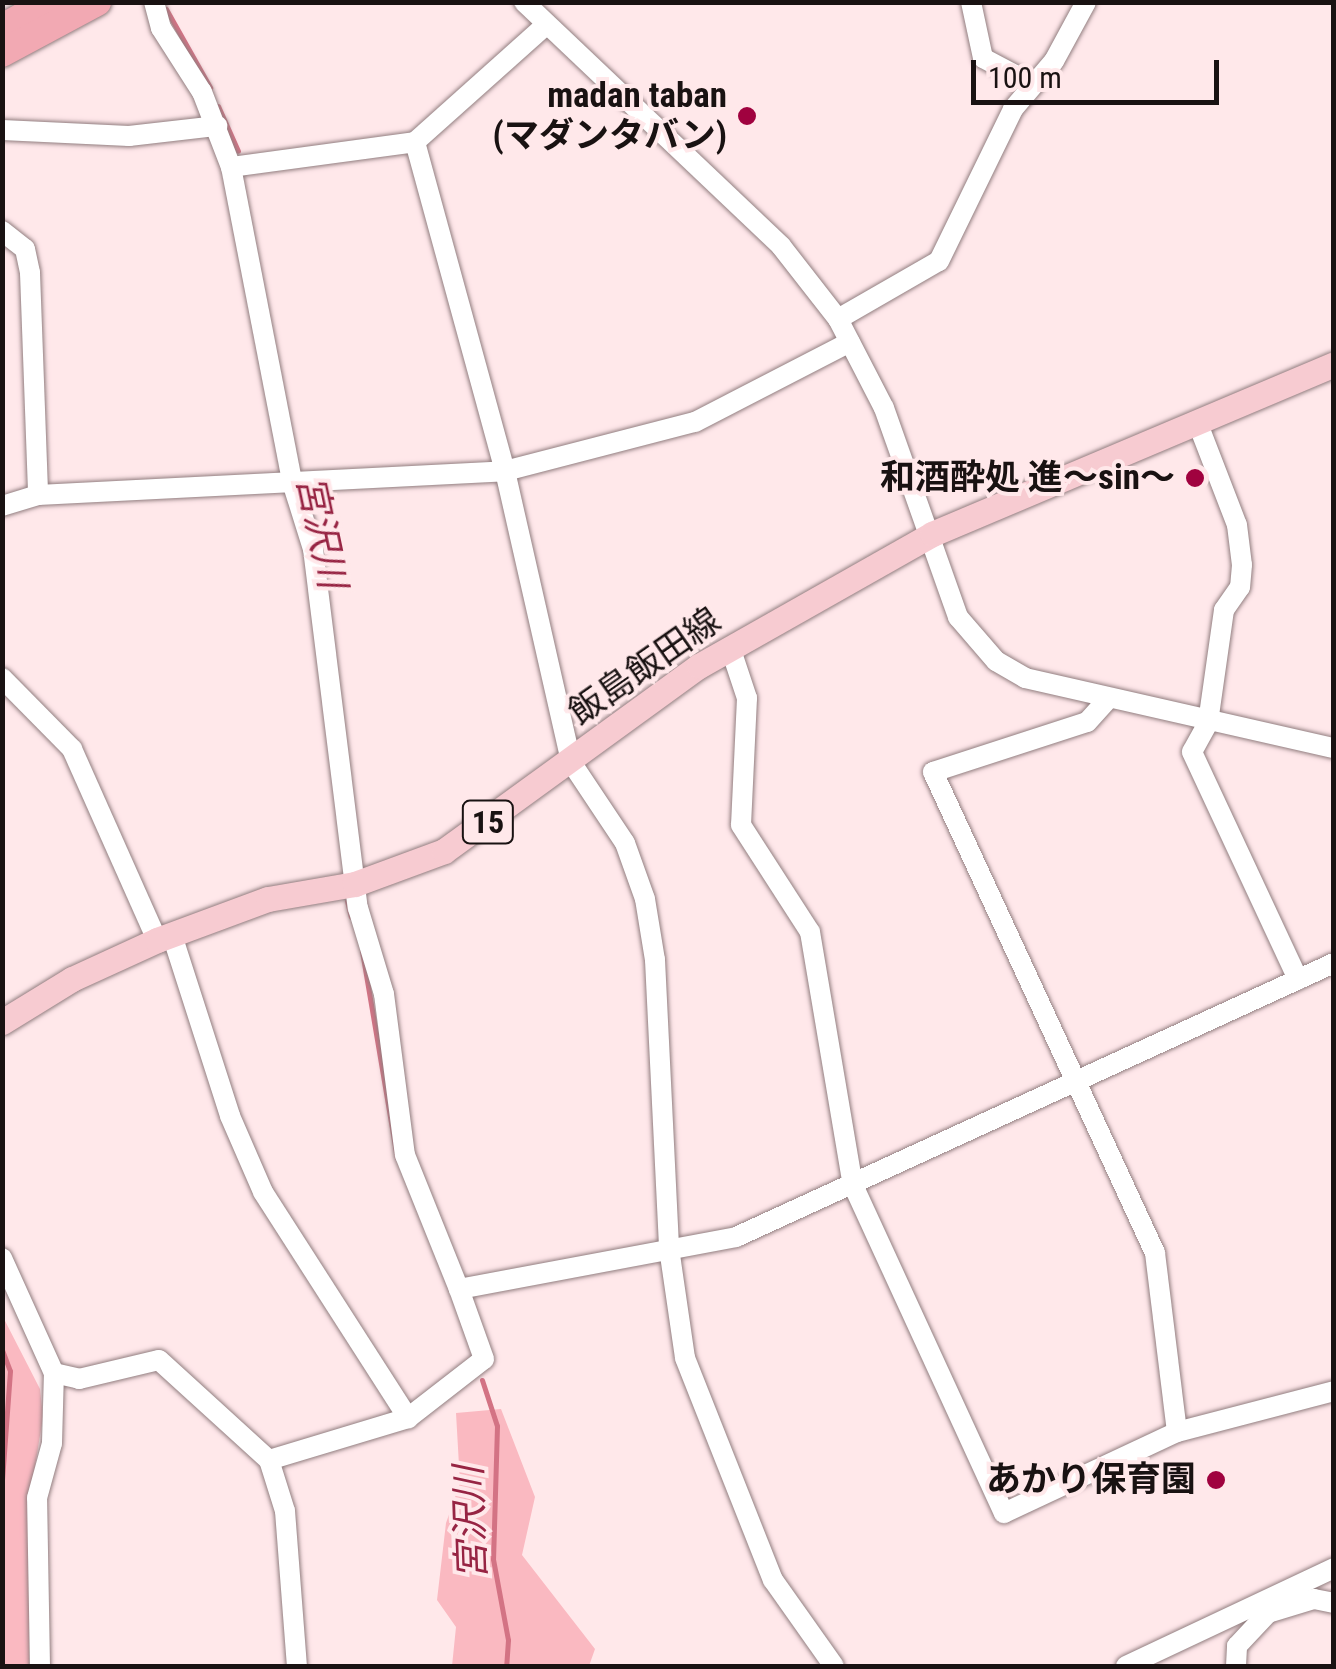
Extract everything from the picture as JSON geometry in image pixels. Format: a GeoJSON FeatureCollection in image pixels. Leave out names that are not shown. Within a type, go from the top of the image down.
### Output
{"type":"FeatureCollection","features":[{"type":"Feature","properties":{"kind":"highway"},"geometry":{"type":"LineString","coordinates":[[2,28],[49,2]]}},
{"type":"Feature","properties":{"kind":"highway"},"geometry":{"type":"LineString","coordinates":[[2,53],[96,2]]}},
{"type":"Feature","properties":{"kind":"main road","name":"飯島飯田線"},"geometry":{"type":"LineString","coordinates":[[2,1022],[72,979],[164,937],[268,899],[355,884],[444,851],[730,647],[932,534],[1334,364]]}},
{"type":"Feature","properties":{"kind":"street"},"geometry":{"type":"LineString","coordinates":[[154,2],[160,28],[217,126],[231,166],[282,483],[313,548],[355,884],[384,994],[406,1155],[484,1359],[408,1418],[269,1460]]}},
{"type":"Feature","properties":{"kind":"street"},"geometry":{"type":"LineString","coordinates":[[524,2],[781,246],[838,319],[884,408],[932,534],[958,617],[996,661],[1025,678],[1208,723],[1334,748]]}},
{"type":"Feature","properties":{"kind":"street"},"geometry":{"type":"LineString","coordinates":[[971,2],[983,58],[1030,83]]}},
{"type":"Feature","properties":{"kind":"street"},"geometry":{"type":"LineString","coordinates":[[838,319],[939,261],[1030,83],[1054,60],[1086,2]]}},
{"type":"Feature","properties":{"kind":"street"},"geometry":{"type":"LineString","coordinates":[[231,166],[415,142],[546,25]]}},
{"type":"Feature","properties":{"kind":"street"},"geometry":{"type":"LineString","coordinates":[[2,130],[129,136],[217,126]]}},
{"type":"Feature","properties":{"kind":"street"},"geometry":{"type":"LineString","coordinates":[[415,142],[505,471],[571,762],[625,843],[645,899],[655,960],[669,1248],[685,1358],[772,1580],[834,1666]]}},
{"type":"Feature","properties":{"kind":"street"},"geometry":{"type":"LineString","coordinates":[[2,231],[25,249],[30,273],[38,495]]}},
{"type":"Feature","properties":{"kind":"street"},"geometry":{"type":"LineString","coordinates":[[2,506],[38,495],[505,471],[695,422],[850,342]]}},
{"type":"Feature","properties":{"kind":"street"},"geometry":{"type":"LineString","coordinates":[[1198,424],[1238,525],[1242,565],[1240,587],[1224,610],[1208,723],[1192,752],[1298,979]]}},
{"type":"Feature","properties":{"kind":"street"},"geometry":{"type":"LineString","coordinates":[[730,647],[746,698],[741,825],[810,932],[853,1185],[1004,1513],[1177,1432],[1334,1391]]}},
{"type":"Feature","properties":{"kind":"street"},"geometry":{"type":"LineString","coordinates":[[2,678],[72,749],[164,937],[262,1192],[408,1418]]}},
{"type":"Feature","properties":{"kind":"street"},"geometry":{"type":"LineString","coordinates":[[1108,698],[1088,722],[933,772],[1154,1253],[1177,1432]]}},
{"type":"Feature","properties":{"kind":"street"},"geometry":{"type":"LineString","coordinates":[[459,1289],[736,1237],[1334,962]]}},
{"type":"Feature","properties":{"kind":"street"},"geometry":{"type":"LineString","coordinates":[[2,1258],[54,1373],[52,1443],[38,1498],[40,1666]]}},
{"type":"Feature","properties":{"kind":"street"},"geometry":{"type":"LineString","coordinates":[[54,1373],[79,1379],[159,1360],[269,1460],[285,1511],[297,1666]]}},
{"type":"Feature","properties":{"kind":"street"},"geometry":{"type":"LineString","coordinates":[[1236,1666],[1237,1646],[1268,1613],[1330,1602],[1333,1567]]}},
{"type":"Feature","properties":{"kind":"street"},"geometry":{"type":"LineString","coordinates":[[1126,1666],[1333,1567]]}},
{"type":"Feature","properties":{"kind":"shaded area"},"geometry":{"type":"Polygon","coordinates":[[[2,1315],[40,1389],[43,1417],[30,1497],[29,1666],[3,1666],[2,1315]]]}},
{"type":"Feature","properties":{"kind":"shaded area"},"geometry":{"type":"Polygon","coordinates":[[[501,1409],[535,1497],[522,1555],[595,1649],[589,1666],[452,1666],[456,1627],[437,1600],[446,1523],[460,1483],[456,1413],[501,1409]]]}},
{"type":"Feature","properties":{"kind":"waterway","name":"宮沢川"},"geometry":{"type":"LineString","coordinates":[[166,9],[210,87]]}},
{"type":"Feature","properties":{"kind":"waterway","name":"宮沢川"},"geometry":{"type":"LineString","coordinates":[[218,106],[238,151]]}},
{"type":"Feature","properties":{"kind":"waterway","name":"宮沢川"},"geometry":{"type":"LineString","coordinates":[[347,901],[351,917]]}},
{"type":"Feature","properties":{"kind":"waterway","name":"宮沢川"},"geometry":{"type":"LineString","coordinates":[[362,951],[397,1157]]}},
{"type":"Feature","properties":{"kind":"waterway"},"geometry":{"type":"LineString","coordinates":[[2,1350],[10,1371],[2,1481]]}},
{"type":"Feature","properties":{"kind":"waterway","name":"宮沢川"},"geometry":{"type":"LineString","coordinates":[[482,1380],[497,1426],[493,1559],[508,1640],[506,1666]]}},
{"type":"Feature","properties":{"kind":"place","name":"madan taban (マダンタバン)"},"geometry":{"type":"Point","coordinates":[747,116]}},
{"type":"Feature","properties":{"kind":"place","name":"和酒酔処 進〜sin〜"},"geometry":{"type":"Point","coordinates":[1195,478]}},
{"type":"Feature","properties":{"kind":"place","name":"あかり保育園"},"geometry":{"type":"Point","coordinates":[1216,1480]}}]}
